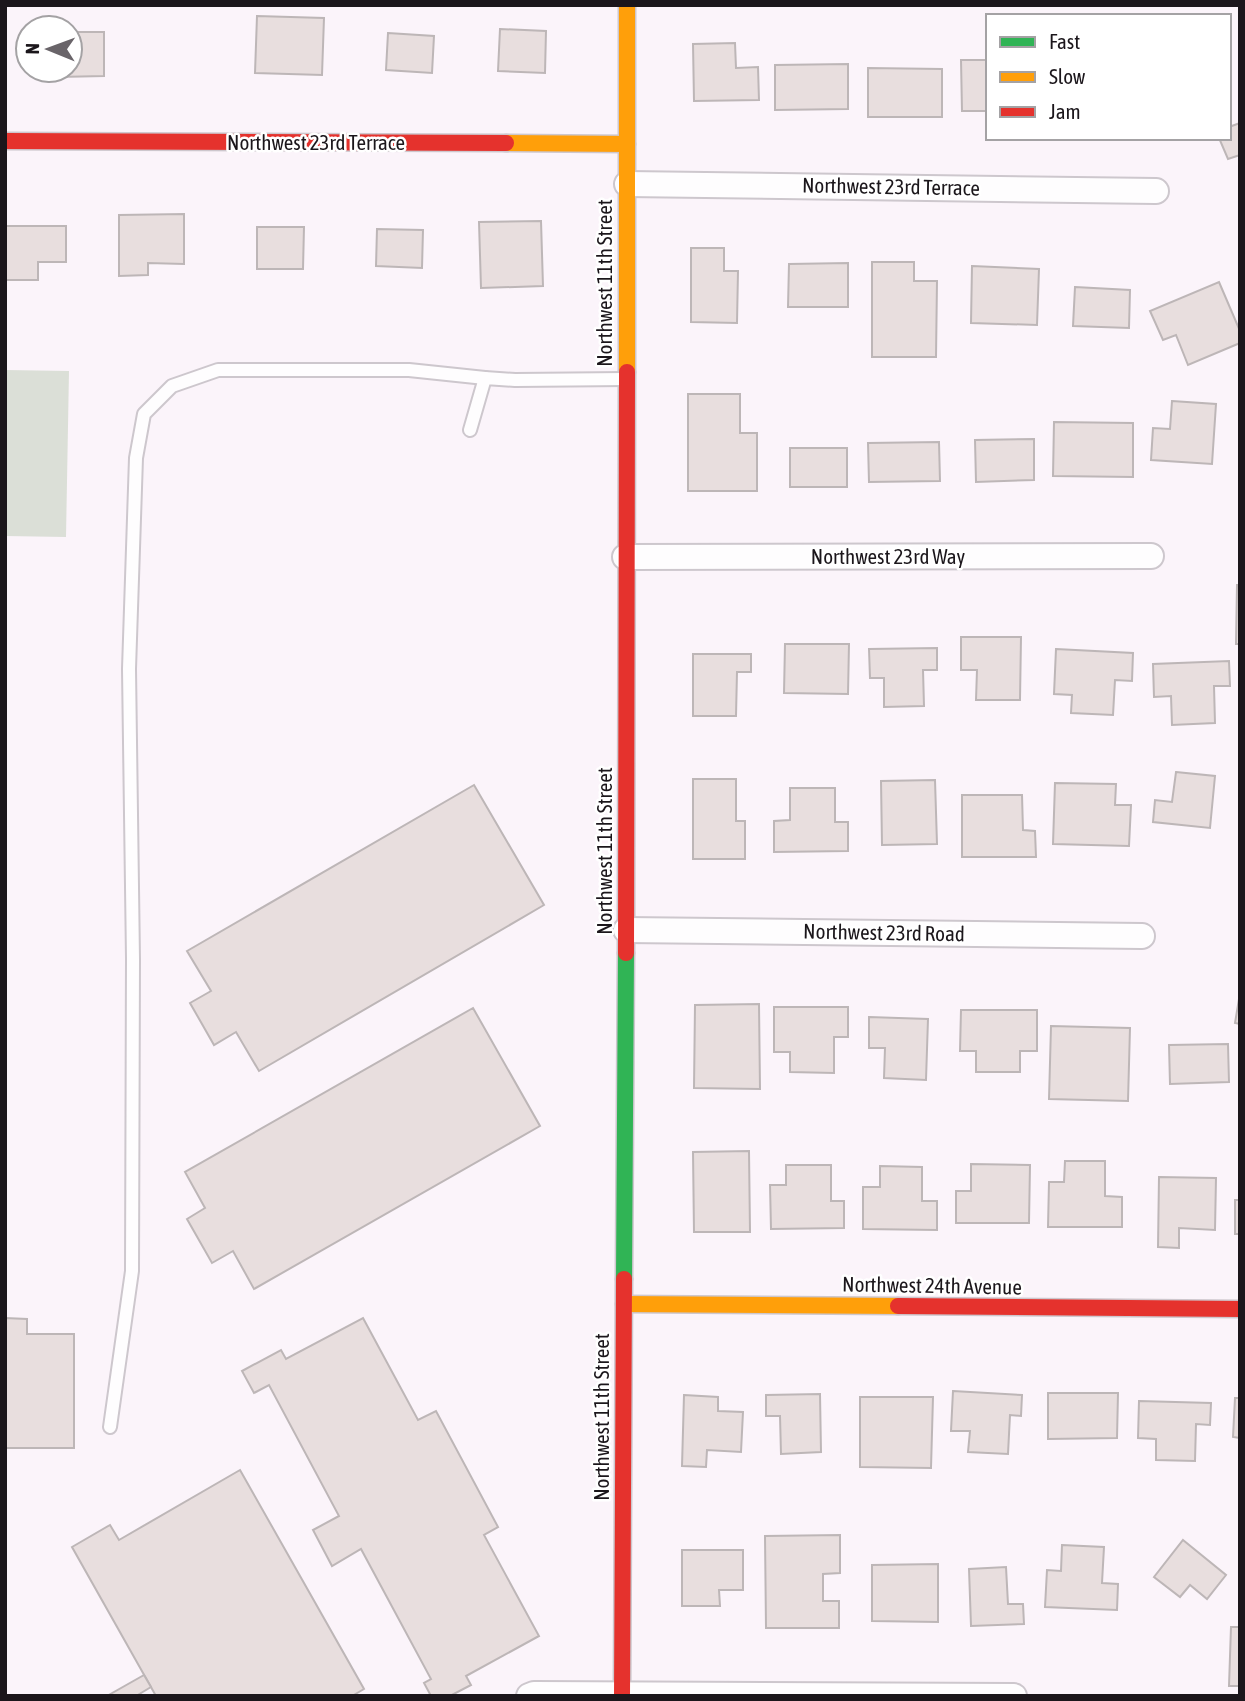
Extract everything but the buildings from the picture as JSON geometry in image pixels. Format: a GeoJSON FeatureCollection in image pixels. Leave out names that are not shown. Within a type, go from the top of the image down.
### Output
{"type":"FeatureCollection","features":[{"type":"Feature","properties":{"kind":"street","name":"Northwest 11th Street"},"geometry":{"type":"LineString","coordinates":[[622,1695],[627,5]]}},
{"type":"Feature","properties":{"kind":"street","name":"Northwest 23rd Terrace"},"geometry":{"type":"LineString","coordinates":[[5,141],[628,144]]}},
{"type":"Feature","properties":{"kind":"street","name":"Northwest 23rd Terrace"},"geometry":{"type":"LineString","coordinates":[[627,184],[1156,191]]}},
{"type":"Feature","properties":{"kind":"street","name":"Northwest 23rd Way"},"geometry":{"type":"LineString","coordinates":[[625,558],[1151,556]]}},
{"type":"Feature","properties":{"kind":"street","name":"Northwest 23rd Road"},"geometry":{"type":"LineString","coordinates":[[626,930],[1142,936]]}},
{"type":"Feature","properties":{"kind":"street","name":"Northwest 24th Avenue"},"geometry":{"type":"LineString","coordinates":[[624,1304],[1240,1309]]}},
{"type":"Feature","properties":{"kind":"street"},"geometry":{"type":"LineString","coordinates":[[528,1696],[1014,1696]]}},
{"type":"Feature","properties":{"kind":"lane"},"geometry":{"type":"LineString","coordinates":[[110,1427],[132,1271],[129,669],[136,458],[144,414],[172,386],[218,370],[409,370],[485,378],[626,379]]}},
{"type":"Feature","properties":{"kind":"lane"},"geometry":{"type":"LineString","coordinates":[[470,430],[485,378]]}},
{"type":"Feature","properties":{"kind":"shaded area"},"geometry":{"type":"Polygon","coordinates":[[[5,370],[69,371],[66,537],[5,536],[5,370]]]}},
{"type":"Feature","properties":{"kind":"traffic: fast"},"geometry":{"type":"LineString","coordinates":[[624,1279],[626,953]]}},
{"type":"Feature","properties":{"kind":"traffic: slow"},"geometry":{"type":"LineString","coordinates":[[627,5],[627,372]]}},
{"type":"Feature","properties":{"kind":"traffic: slow"},"geometry":{"type":"LineString","coordinates":[[506,143],[627,144]]}},
{"type":"Feature","properties":{"kind":"traffic: slow"},"geometry":{"type":"LineString","coordinates":[[624,1304],[898,1306]]}},
{"type":"Feature","properties":{"kind":"traffic: jam"},"geometry":{"type":"LineString","coordinates":[[5,141],[506,143]]}},
{"type":"Feature","properties":{"kind":"traffic: jam"},"geometry":{"type":"LineString","coordinates":[[626,953],[627,372]]}},
{"type":"Feature","properties":{"kind":"traffic: jam"},"geometry":{"type":"LineString","coordinates":[[622,1696],[624,1279]]}},
{"type":"Feature","properties":{"kind":"traffic: jam"},"geometry":{"type":"LineString","coordinates":[[898,1306],[1240,1309]]}}]}
